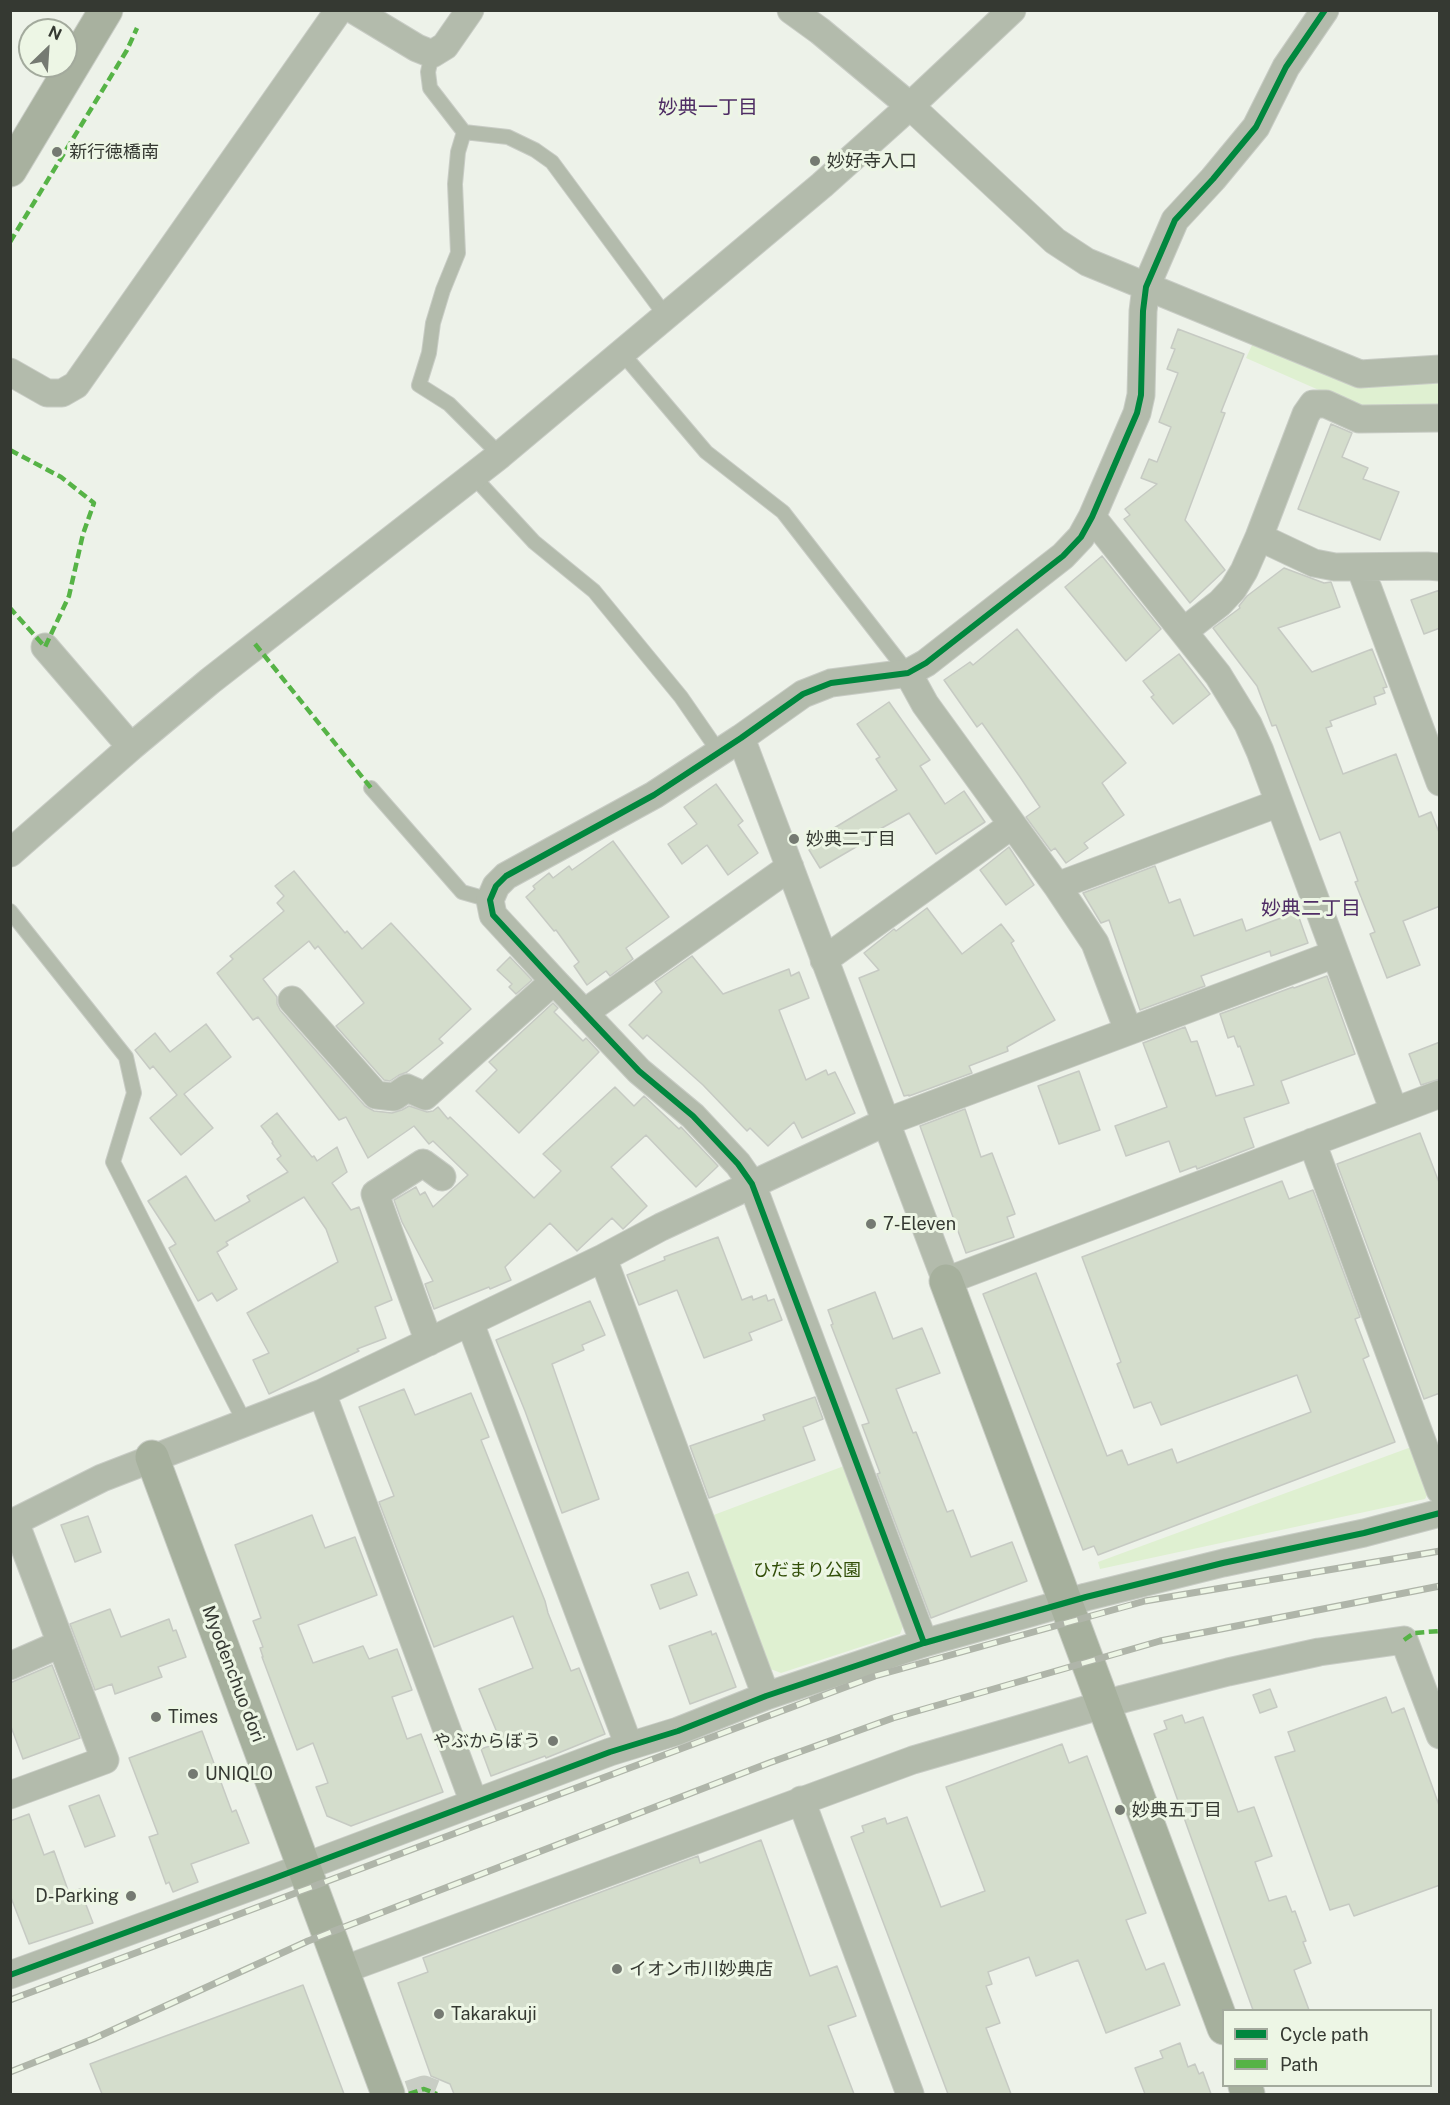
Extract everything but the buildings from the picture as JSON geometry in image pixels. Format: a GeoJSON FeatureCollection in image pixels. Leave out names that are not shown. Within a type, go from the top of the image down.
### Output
{"type":"FeatureCollection","features":[{"type":"Feature","properties":{"kind":"main road"},"geometry":{"type":"LineString","coordinates":[[10,170],[106,10]]}},
{"type":"Feature","properties":{"kind":"street"},"geometry":{"type":"LineString","coordinates":[[10,372],[46,393],[62,393],[76,385],[339,10]]}},
{"type":"Feature","properties":{"kind":"street"},"geometry":{"type":"LineString","coordinates":[[354,10],[417,48],[432,54],[445,46],[470,10]]}},
{"type":"Feature","properties":{"kind":"street"},"geometry":{"type":"LineString","coordinates":[[791,10],[910,106],[1055,241],[1087,262],[1360,374],[1440,369]]}},
{"type":"Feature","properties":{"kind":"street"},"geometry":{"type":"LineString","coordinates":[[10,853],[131,747],[246,652],[500,455],[822,185],[1012,10]]}},
{"type":"Feature","properties":{"kind":"street"},"geometry":{"type":"LineString","coordinates":[[924,1643],[752,1184],[738,1164],[693,1116],[639,1071],[493,915],[490,900],[496,886],[506,876],[654,795],[803,694],[831,684],[908,673],[926,663],[1063,555],[1081,537],[1137,413],[1141,395],[1143,311],[1146,287],[1175,220],[1256,127],[1286,67],[1325,10]]}},
{"type":"Feature","properties":{"kind":"street"},"geometry":{"type":"LineString","coordinates":[[1184,632],[1220,603],[1233,589],[1244,571],[1306,414],[1313,404],[1326,404],[1359,419],[1440,418]]}},
{"type":"Feature","properties":{"kind":"street"},"geometry":{"type":"LineString","coordinates":[[1092,517],[1218,675],[1248,724],[1394,1111]]}},
{"type":"Feature","properties":{"kind":"street"},"geometry":{"type":"LineString","coordinates":[[1259,537],[1314,562],[1335,567],[1440,567]]}},
{"type":"Feature","properties":{"kind":"street"},"geometry":{"type":"LineString","coordinates":[[1360,567],[1440,782]]}},
{"type":"Feature","properties":{"kind":"street"},"geometry":{"type":"LineString","coordinates":[[45,647],[131,747]]}},
{"type":"Feature","properties":{"kind":"street"},"geometry":{"type":"LineString","coordinates":[[908,673],[925,704],[1057,886],[1095,943],[1128,1030]]}},
{"type":"Feature","properties":{"kind":"street"},"geometry":{"type":"LineString","coordinates":[[730,745],[790,867],[1222,2023]]}},
{"type":"Feature","properties":{"kind":"street"},"geometry":{"type":"LineString","coordinates":[[1057,886],[1279,803]]}},
{"type":"Feature","properties":{"kind":"street"},"geometry":{"type":"LineString","coordinates":[[824,960],[1012,825]]}},
{"type":"Feature","properties":{"kind":"street"},"geometry":{"type":"LineString","coordinates":[[584,1013],[790,867]]}},
{"type":"Feature","properties":{"kind":"street"},"geometry":{"type":"LineString","coordinates":[[10,1795],[105,1760],[13,1523],[93,1482],[152,1457],[245,1424],[322,1393],[470,1323],[662,1227],[886,1122],[1335,954]]}},
{"type":"Feature","properties":{"kind":"street"},"geometry":{"type":"LineString","coordinates":[[292,1000],[376,1095],[394,1097],[407,1088],[425,1096],[554,981]]}},
{"type":"Feature","properties":{"kind":"street"},"geometry":{"type":"LineString","coordinates":[[946,1281],[1440,1094]]}},
{"type":"Feature","properties":{"kind":"street"},"geometry":{"type":"LineString","coordinates":[[1312,1142],[1440,1490]]}},
{"type":"Feature","properties":{"kind":"street"},"geometry":{"type":"LineString","coordinates":[[429,1342],[375,1194],[423,1164],[442,1177]]}},
{"type":"Feature","properties":{"kind":"street"},"geometry":{"type":"LineString","coordinates":[[603,1258],[766,1696]]}},
{"type":"Feature","properties":{"kind":"street"},"geometry":{"type":"LineString","coordinates":[[470,1323],[629,1746]]}},
{"type":"Feature","properties":{"kind":"street"},"geometry":{"type":"LineString","coordinates":[[322,1393],[474,1803]]}},
{"type":"Feature","properties":{"kind":"street","name":"Myodenchuo dori"},"geometry":{"type":"LineString","coordinates":[[152,1457],[388,2094]]}},
{"type":"Feature","properties":{"kind":"street"},"geometry":{"type":"LineString","coordinates":[[10,1975],[629,1746],[678,1731],[766,1696],[924,1643],[1065,1603],[1223,1563],[1364,1533],[1440,1513]]}},
{"type":"Feature","properties":{"kind":"street"},"geometry":{"type":"LineString","coordinates":[[343,1970],[913,1760],[1103,1704],[1228,1672],[1319,1652],[1404,1640],[1440,1735]]}},
{"type":"Feature","properties":{"kind":"street"},"geometry":{"type":"LineString","coordinates":[[10,1666],[60,1644]]}},
{"type":"Feature","properties":{"kind":"street"},"geometry":{"type":"LineString","coordinates":[[801,1800],[910,2094]]}},
{"type":"Feature","properties":{"kind":"lane"},"geometry":{"type":"LineString","coordinates":[[432,54],[428,72],[430,88],[464,132],[508,137],[536,150],[552,162],[665,315]]}},
{"type":"Feature","properties":{"kind":"lane"},"geometry":{"type":"LineString","coordinates":[[464,132],[458,152],[455,184],[458,254],[443,290],[419,385],[449,404],[500,455]]}},
{"type":"Feature","properties":{"kind":"lane"},"geometry":{"type":"LineString","coordinates":[[622,352],[706,452],[783,512],[908,673]]}},
{"type":"Feature","properties":{"kind":"lane"},"geometry":{"type":"LineString","coordinates":[[473,476],[534,542],[594,591],[681,697],[730,745]]}},
{"type":"Feature","properties":{"kind":"lane"},"geometry":{"type":"LineString","coordinates":[[370,788],[462,892],[490,900]]}},
{"type":"Feature","properties":{"kind":"lane"},"geometry":{"type":"LineString","coordinates":[[10,911],[126,1057],[134,1093],[113,1162],[245,1424]]}},
{"type":"Feature","properties":{"kind":"green space"},"geometry":{"type":"Polygon","coordinates":[[[1254,341],[1439,380],[1439,407],[1362,409],[1246,358],[1254,341]]]}},
{"type":"Feature","properties":{"kind":"green space"},"geometry":{"type":"Polygon","coordinates":[[[1414,1446],[1431,1488],[1425,1499],[1100,1569],[1098,1562],[1414,1446]]]}},
{"type":"Feature","properties":{"kind":"green space","name":"ひだまり公園"},"geometry":{"type":"Polygon","coordinates":[[[844,1466],[904,1624],[900,1634],[781,1673],[768,1668],[711,1516],[844,1466]]]}},
{"type":"Feature","properties":{"kind":"tunnel"},"geometry":{"type":"LineString","coordinates":[[409,2094],[424,2089],[437,2094]]}},
{"type":"Feature","properties":{"kind":"railway"},"geometry":{"type":"LineString","coordinates":[[10,2000],[875,1676],[1145,1601],[1440,1551]]}},
{"type":"Feature","properties":{"kind":"railway"},"geometry":{"type":"LineString","coordinates":[[10,2072],[93,2039],[308,1941],[769,1763],[893,1718],[1160,1641],[1440,1586]]}},
{"type":"Feature","properties":{"kind":"marked path"},"geometry":{"type":"LineString","coordinates":[[10,242],[127,50],[137,28]]}},
{"type":"Feature","properties":{"kind":"marked path"},"geometry":{"type":"LineString","coordinates":[[10,450],[61,477],[94,503],[83,534],[69,596],[45,647],[10,608]]}},
{"type":"Feature","properties":{"kind":"marked path"},"geometry":{"type":"LineString","coordinates":[[255,644],[371,788]]}},
{"type":"Feature","properties":{"kind":"marked path"},"geometry":{"type":"LineString","coordinates":[[1404,1640],[1414,1633],[1440,1631]]}},
{"type":"Feature","properties":{"kind":"marked path"},"geometry":{"type":"LineString","coordinates":[[409,2094],[424,2089],[437,2094]]}},
{"type":"Feature","properties":{"kind":"cycle path"},"geometry":{"type":"LineString","coordinates":[[924,1643],[752,1184],[738,1164],[693,1116],[639,1071],[493,915],[490,900],[496,886],[506,876],[654,795],[803,694],[831,683],[908,673],[926,663],[1063,556],[1081,537],[1137,413],[1141,395],[1143,311],[1146,287],[1175,220],[1256,127],[1286,67],[1325,10]]}},
{"type":"Feature","properties":{"kind":"cycle path"},"geometry":{"type":"LineString","coordinates":[[10,1975],[610,1752],[678,1731],[766,1696],[924,1643],[1086,1597],[1223,1563],[1364,1533],[1440,1513]]}},
{"type":"Feature","properties":{"kind":"place","name":"新行徳橋南"},"geometry":{"type":"Point","coordinates":[57,152]}},
{"type":"Feature","properties":{"kind":"place","name":"妙好寺入口"},"geometry":{"type":"Point","coordinates":[815,161]}},
{"type":"Feature","properties":{"kind":"place","name":"妙典二丁目"},"geometry":{"type":"Point","coordinates":[794,839]}},
{"type":"Feature","properties":{"kind":"place","name":"7-Eleven"},"geometry":{"type":"Point","coordinates":[871,1224]}},
{"type":"Feature","properties":{"kind":"place","name":"Times"},"geometry":{"type":"Point","coordinates":[156,1717]}},
{"type":"Feature","properties":{"kind":"place","name":"やぶからぼう"},"geometry":{"type":"Point","coordinates":[553,1741]}},
{"type":"Feature","properties":{"kind":"place","name":"UNIQLO"},"geometry":{"type":"Point","coordinates":[193,1774]}},
{"type":"Feature","properties":{"kind":"place","name":"妙典五丁目"},"geometry":{"type":"Point","coordinates":[1120,1810]}},
{"type":"Feature","properties":{"kind":"place","name":"D-Parking"},"geometry":{"type":"Point","coordinates":[131,1896]}},
{"type":"Feature","properties":{"kind":"place","name":"イオン市川妙典店"},"geometry":{"type":"Point","coordinates":[617,1969]}},
{"type":"Feature","properties":{"kind":"place","name":"Takarakuji"},"geometry":{"type":"Point","coordinates":[439,2014]}},
{"type":"Feature","properties":{"kind":"district","name":"妙典一丁目"},"geometry":{"type":"Point","coordinates":[708,108]}},
{"type":"Feature","properties":{"kind":"district","name":"妙典二丁目"},"geometry":{"type":"Point","coordinates":[1311,909]}}]}
